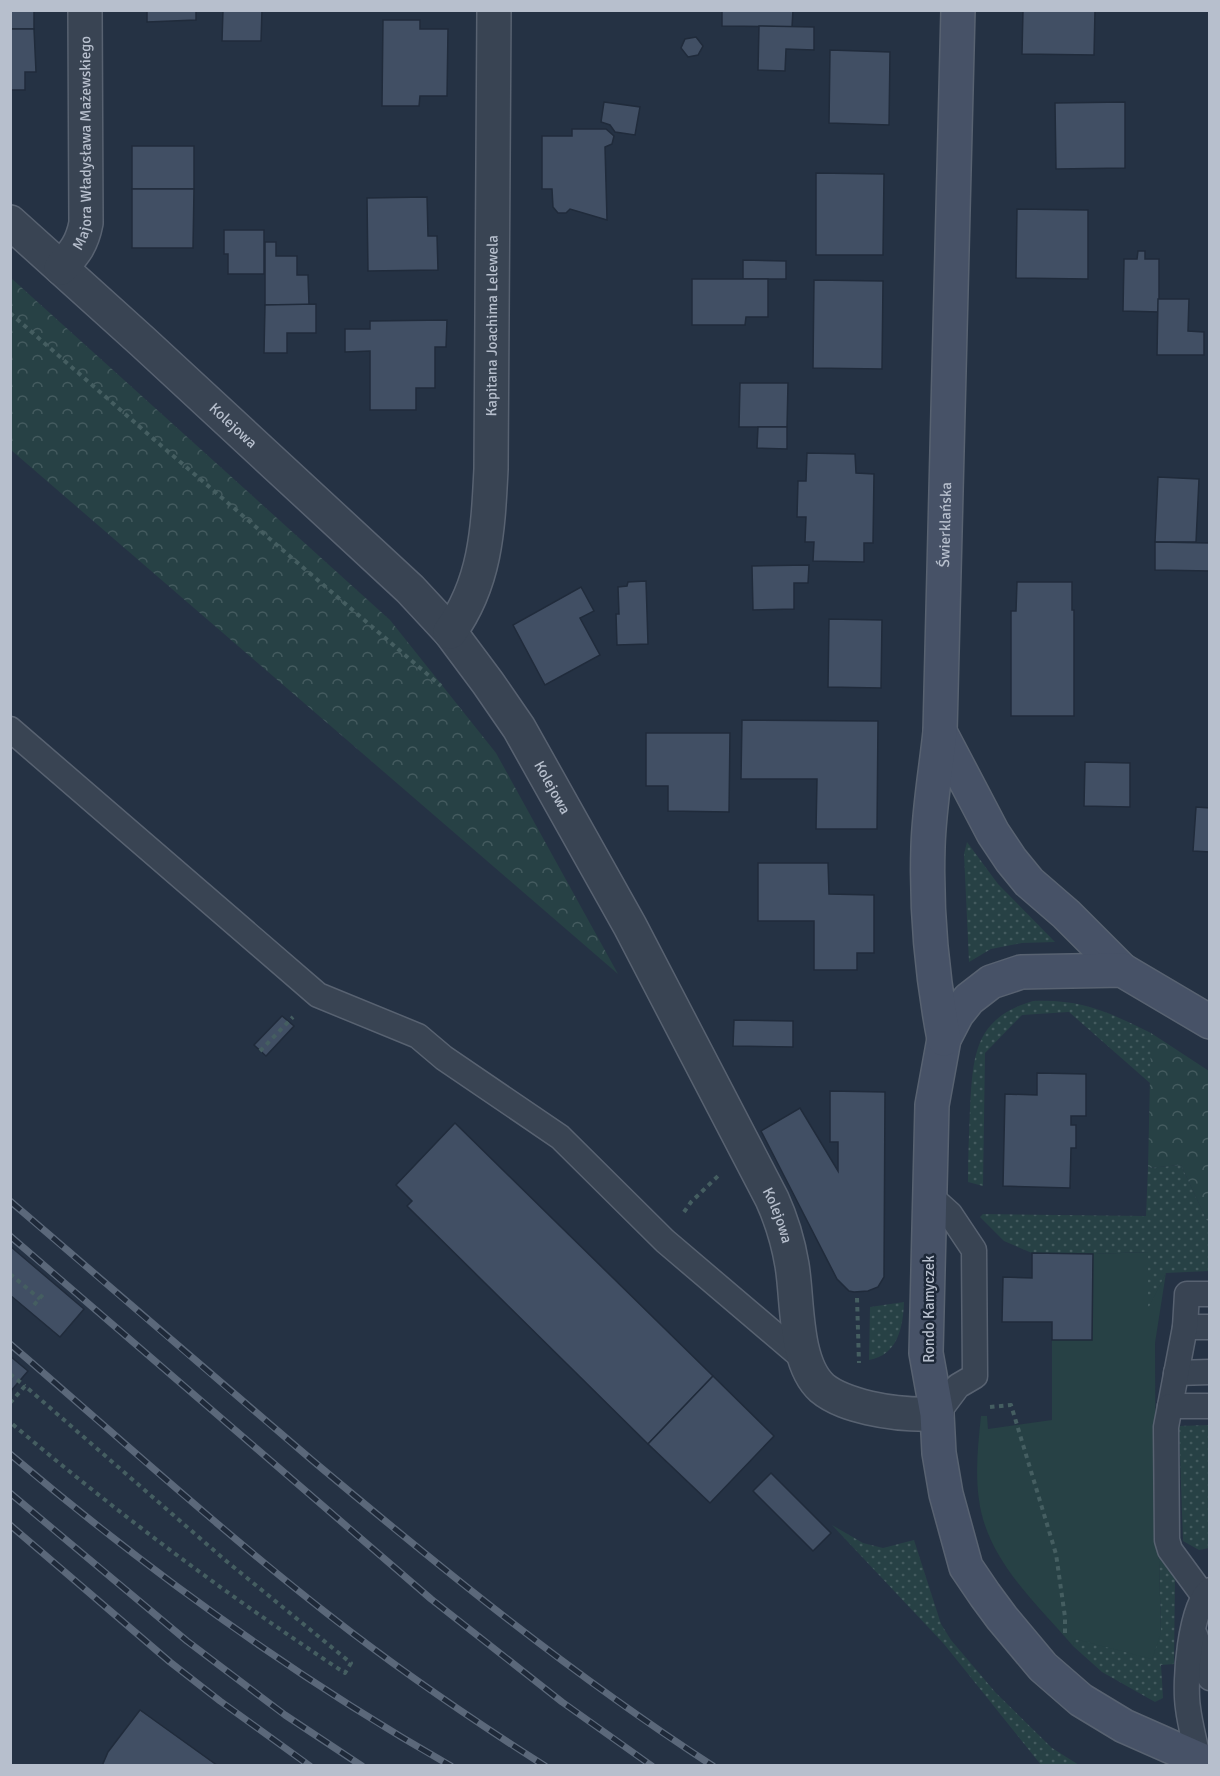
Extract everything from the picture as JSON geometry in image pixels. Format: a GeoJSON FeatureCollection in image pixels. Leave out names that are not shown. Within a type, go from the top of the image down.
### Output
{"type":"FeatureCollection","features":[{"type":"Feature","properties":{"kind":"main road","name":"Świerklańska"},"geometry":{"type":"LineString","coordinates":[[944,1039],[933,960],[928,846],[940,732],[958,10]]}},
{"type":"Feature","properties":{"kind":"main road"},"geometry":{"type":"LineString","coordinates":[[940,732],[993,833],[1029,882],[1066,914],[1122,970],[1209,1022]]}},
{"type":"Feature","properties":{"kind":"main road","name":"Rondo Kamyczek"},"geometry":{"type":"LineString","coordinates":[[1122,970],[1036,970],[998,979],[978,990],[969,999],[957,1014],[944,1039],[932,1105],[926,1353],[938,1414],[939,1453],[945,1494],[966,1567],[1002,1618],[1043,1667],[1081,1700],[1124,1726],[1204,1761]]}},
{"type":"Feature","properties":{"kind":"street","name":"Majora Władysława Mażewskiego"},"geometry":{"type":"LineString","coordinates":[[61,268],[83,239],[86,223],[86,10]]}},
{"type":"Feature","properties":{"kind":"street","name":"Kapitana Joachima Lelewela"},"geometry":{"type":"LineString","coordinates":[[450,632],[468,603],[479,575],[486,544],[489,509],[494,10]]}},
{"type":"Feature","properties":{"kind":"street","name":"Kolejowa"},"geometry":{"type":"LineString","coordinates":[[10,222],[410,589],[450,632],[519,728],[630,926],[772,1199],[785,1232],[792,1268],[801,1344],[813,1378],[834,1396],[859,1406],[897,1413],[938,1414]]}},
{"type":"Feature","properties":{"kind":"lane"},"geometry":{"type":"LineString","coordinates":[[10,729],[318,995],[418,1036],[444,1058],[560,1137],[665,1241],[806,1361]]}},
{"type":"Feature","properties":{"kind":"lane"},"geometry":{"type":"LineString","coordinates":[[930,1196],[950,1214],[974,1250],[975,1376],[958,1386],[938,1414]]}},
{"type":"Feature","properties":{"kind":"lane"},"geometry":{"type":"LineString","coordinates":[[1204,1761],[1188,1710],[1186,1683],[1193,1630],[1206,1592],[1170,1550],[1167,1540],[1166,1427],[1185,1327],[1187,1294],[1209,1294]]}},
{"type":"Feature","properties":{"kind":"lane"},"geometry":{"type":"LineString","coordinates":[[1185,1327],[1209,1327]]}},
{"type":"Feature","properties":{"kind":"lane"},"geometry":{"type":"LineString","coordinates":[[1176,1373],[1209,1372]]}},
{"type":"Feature","properties":{"kind":"lane"},"geometry":{"type":"LineString","coordinates":[[1170,1406],[1209,1406]]}},
{"type":"Feature","properties":{"kind":"lane"},"geometry":{"type":"LineString","coordinates":[[1193,1630],[1209,1678]]}},
{"type":"Feature","properties":{"kind":"path"},"geometry":{"type":"LineString","coordinates":[[10,313],[449,693]]}},
{"type":"Feature","properties":{"kind":"path"},"geometry":{"type":"LineString","coordinates":[[260,1051],[288,1021]]}},
{"type":"Feature","properties":{"kind":"path"},"geometry":{"type":"LineString","coordinates":[[665,1241],[691,1202],[722,1172],[747,1154]]}},
{"type":"Feature","properties":{"kind":"path"},"geometry":{"type":"LineString","coordinates":[[10,1274],[40,1299]]}},
{"type":"Feature","properties":{"kind":"path"},"geometry":{"type":"LineString","coordinates":[[34,1305],[45,1292]]}},
{"type":"Feature","properties":{"kind":"path"},"geometry":{"type":"LineString","coordinates":[[857,1298],[859,1362]]}},
{"type":"Feature","properties":{"kind":"path"},"geometry":{"type":"LineString","coordinates":[[10,1374],[225,1560],[351,1663],[345,1673],[146,1533],[10,1422]]}},
{"type":"Feature","properties":{"kind":"path"},"geometry":{"type":"LineString","coordinates":[[11,1402],[25,1386]]}},
{"type":"Feature","properties":{"kind":"path"},"geometry":{"type":"LineString","coordinates":[[986,1408],[1011,1405],[1056,1554],[1065,1617],[1065,1636]]}},
{"type":"Feature","properties":{"kind":"green space"},"geometry":{"type":"Polygon","coordinates":[[[11,278],[390,620],[496,753],[618,974],[11,450],[11,278]]]}},
{"type":"Feature","properties":{"kind":"green space"},"geometry":{"type":"Polygon","coordinates":[[[967,842],[998,884],[1055,942],[1022,943],[991,949],[969,962],[964,854],[967,842]]]}},
{"type":"Feature","properties":{"kind":"green space"},"geometry":{"type":"Polygon","coordinates":[[[1033,1001],[1066,1002],[1094,1008],[1151,1033],[1151,1084],[1069,1012],[1022,1015],[985,1053],[983,1186],[968,1182],[971,1090],[980,1042],[999,1018],[1013,1008],[1033,1001]]]}},
{"type":"Feature","properties":{"kind":"green space"},"geometry":{"type":"Polygon","coordinates":[[[1151,1033],[1209,1071],[1209,1225],[1181,1165],[1148,1168],[1151,1033]]]}},
{"type":"Feature","properties":{"kind":"green space"},"geometry":{"type":"Polygon","coordinates":[[[1181,1165],[1209,1225],[1209,1271],[1166,1273],[1148,1311],[1147,1252],[1032,1253],[1004,1241],[980,1217],[983,1214],[1146,1216],[1148,1168],[1181,1165]]]}},
{"type":"Feature","properties":{"kind":"green space"},"geometry":{"type":"Polygon","coordinates":[[[1148,1252],[1148,1309],[1166,1273],[1155,1343],[1156,1543],[1159,1560],[1161,1633],[1152,1659],[1075,1639],[1073,1646],[1029,1597],[992,1542],[979,1500],[977,1468],[981,1416],[987,1416],[988,1429],[1052,1420],[1052,1340],[1092,1340],[1093,1254],[1148,1252]]]}},
{"type":"Feature","properties":{"kind":"green space"},"geometry":{"type":"Polygon","coordinates":[[[904,1302],[900,1330],[893,1346],[879,1357],[869,1360],[870,1307],[904,1302]]]}},
{"type":"Feature","properties":{"kind":"green space"},"geometry":{"type":"Polygon","coordinates":[[[1209,1425],[1209,1548],[1199,1550],[1183,1541],[1179,1426],[1209,1425]]]}},
{"type":"Feature","properties":{"kind":"green space"},"geometry":{"type":"Polygon","coordinates":[[[832,1525],[863,1543],[883,1548],[914,1540],[941,1624],[951,1640],[996,1693],[1052,1748],[1079,1765],[1041,1765],[944,1644],[832,1525]]]}},
{"type":"Feature","properties":{"kind":"green space"},"geometry":{"type":"Polygon","coordinates":[[[1156,1543],[1175,1578],[1174,1664],[1161,1665],[1163,1698],[1155,1702],[1102,1672],[1073,1646],[1074,1638],[1161,1633],[1159,1560],[1156,1543]]]}},
{"type":"Feature","properties":{"kind":"building"},"geometry":{"type":"Polygon","coordinates":[[[10,10],[34,10],[34,29],[10,29],[10,10]]]}},
{"type":"Feature","properties":{"kind":"building"},"geometry":{"type":"Polygon","coordinates":[[[147,10],[196,10],[196,20],[147,22],[147,10]]]}},
{"type":"Feature","properties":{"kind":"building"},"geometry":{"type":"Polygon","coordinates":[[[223,10],[262,10],[261,41],[222,41],[223,10]]]}},
{"type":"Feature","properties":{"kind":"building"},"geometry":{"type":"Polygon","coordinates":[[[722,10],[793,10],[792,27],[722,26],[722,10]]]}},
{"type":"Feature","properties":{"kind":"building"},"geometry":{"type":"Polygon","coordinates":[[[1023,10],[1095,10],[1094,55],[1022,54],[1023,10]]]}},
{"type":"Feature","properties":{"kind":"building"},"geometry":{"type":"Polygon","coordinates":[[[383,20],[420,20],[420,29],[448,29],[447,96],[420,96],[419,106],[382,106],[383,20]]]}},
{"type":"Feature","properties":{"kind":"building"},"geometry":{"type":"Polygon","coordinates":[[[759,26],[814,27],[814,50],[786,49],[785,71],[758,70],[759,26]]]}},
{"type":"Feature","properties":{"kind":"building"},"geometry":{"type":"Polygon","coordinates":[[[10,29],[34,29],[36,72],[25,72],[25,90],[10,90],[10,29]]]}},
{"type":"Feature","properties":{"kind":"building"},"geometry":{"type":"Polygon","coordinates":[[[696,37],[703,46],[698,55],[688,57],[681,48],[685,39],[696,37]]]}},
{"type":"Feature","properties":{"kind":"building"},"geometry":{"type":"Polygon","coordinates":[[[830,50],[890,52],[889,125],[829,123],[830,50]]]}},
{"type":"Feature","properties":{"kind":"building"},"geometry":{"type":"Polygon","coordinates":[[[604,102],[640,107],[635,135],[615,132],[610,125],[601,122],[604,102]]]}},
{"type":"Feature","properties":{"kind":"building"},"geometry":{"type":"Polygon","coordinates":[[[1125,102],[1125,168],[1056,169],[1055,103],[1125,102]]]}},
{"type":"Feature","properties":{"kind":"building"},"geometry":{"type":"Polygon","coordinates":[[[572,129],[606,129],[614,136],[612,144],[605,147],[607,220],[570,209],[566,213],[558,213],[553,207],[552,189],[542,189],[542,136],[572,136],[572,129]]]}},
{"type":"Feature","properties":{"kind":"building"},"geometry":{"type":"Polygon","coordinates":[[[132,146],[194,146],[194,189],[132,189],[132,146]]]}},
{"type":"Feature","properties":{"kind":"building"},"geometry":{"type":"Polygon","coordinates":[[[816,173],[884,174],[883,255],[816,255],[816,173]]]}},
{"type":"Feature","properties":{"kind":"building"},"geometry":{"type":"Polygon","coordinates":[[[132,189],[194,189],[193,248],[132,248],[132,189]]]}},
{"type":"Feature","properties":{"kind":"building"},"geometry":{"type":"Polygon","coordinates":[[[427,197],[428,236],[437,236],[438,270],[368,271],[367,198],[427,197]]]}},
{"type":"Feature","properties":{"kind":"building"},"geometry":{"type":"Polygon","coordinates":[[[1017,209],[1088,210],[1088,279],[1016,278],[1017,209]]]}},
{"type":"Feature","properties":{"kind":"building"},"geometry":{"type":"Polygon","coordinates":[[[224,230],[264,230],[264,274],[228,274],[228,254],[224,254],[224,230]]]}},
{"type":"Feature","properties":{"kind":"building"},"geometry":{"type":"Polygon","coordinates":[[[265,242],[276,242],[276,256],[297,256],[297,275],[308,275],[309,305],[265,305],[265,242]]]}},
{"type":"Feature","properties":{"kind":"building"},"geometry":{"type":"Polygon","coordinates":[[[1138,251],[1145,251],[1145,259],[1159,259],[1159,312],[1123,311],[1124,259],[1137,259],[1138,251]]]}},
{"type":"Feature","properties":{"kind":"building"},"geometry":{"type":"Polygon","coordinates":[[[743,260],[786,261],[786,279],[743,279],[743,260]]]}},
{"type":"Feature","properties":{"kind":"building"},"geometry":{"type":"Polygon","coordinates":[[[692,279],[768,279],[768,317],[746,317],[745,325],[692,325],[692,279]]]}},
{"type":"Feature","properties":{"kind":"building"},"geometry":{"type":"Polygon","coordinates":[[[814,280],[883,281],[882,369],[813,368],[814,280]]]}},
{"type":"Feature","properties":{"kind":"building"},"geometry":{"type":"Polygon","coordinates":[[[1158,299],[1189,299],[1188,331],[1204,332],[1204,355],[1157,355],[1158,299]]]}},
{"type":"Feature","properties":{"kind":"building"},"geometry":{"type":"Polygon","coordinates":[[[316,304],[316,333],[287,333],[287,353],[264,353],[265,305],[316,304]]]}},
{"type":"Feature","properties":{"kind":"building"},"geometry":{"type":"Polygon","coordinates":[[[447,320],[446,347],[435,347],[435,388],[416,388],[416,410],[370,410],[370,351],[345,352],[345,329],[370,329],[370,321],[447,320]]]}},
{"type":"Feature","properties":{"kind":"building"},"geometry":{"type":"Polygon","coordinates":[[[740,383],[788,383],[787,427],[739,427],[740,383]]]}},
{"type":"Feature","properties":{"kind":"building"},"geometry":{"type":"Polygon","coordinates":[[[758,427],[787,427],[787,449],[757,448],[758,427]]]}},
{"type":"Feature","properties":{"kind":"building"},"geometry":{"type":"Polygon","coordinates":[[[807,453],[855,454],[856,473],[874,474],[873,543],[864,543],[864,562],[813,561],[814,542],[805,542],[806,517],[797,517],[798,481],[806,481],[807,453]]]}},
{"type":"Feature","properties":{"kind":"building"},"geometry":{"type":"Polygon","coordinates":[[[1158,477],[1199,479],[1196,542],[1155,542],[1158,477]]]}},
{"type":"Feature","properties":{"kind":"building"},"geometry":{"type":"Polygon","coordinates":[[[1155,542],[1210,543],[1210,571],[1155,570],[1155,542]]]}},
{"type":"Feature","properties":{"kind":"building"},"geometry":{"type":"Polygon","coordinates":[[[809,565],[808,583],[794,583],[794,609],[753,610],[752,566],[809,565]]]}},
{"type":"Feature","properties":{"kind":"building"},"geometry":{"type":"Polygon","coordinates":[[[646,581],[648,644],[617,645],[618,587],[627,586],[628,582],[646,581]]]}},
{"type":"Feature","properties":{"kind":"building"},"geometry":{"type":"Polygon","coordinates":[[[1017,582],[1072,582],[1074,716],[1011,716],[1011,611],[1016,611],[1017,582]]]}},
{"type":"Feature","properties":{"kind":"building"},"geometry":{"type":"Polygon","coordinates":[[[581,587],[594,611],[580,618],[600,655],[545,685],[513,625],[581,587]]]}},
{"type":"Feature","properties":{"kind":"building"},"geometry":{"type":"Polygon","coordinates":[[[829,619],[882,620],[881,688],[828,687],[829,619]]]}},
{"type":"Feature","properties":{"kind":"building"},"geometry":{"type":"Polygon","coordinates":[[[742,720],[878,721],[877,829],[816,829],[817,779],[741,779],[742,720]]]}},
{"type":"Feature","properties":{"kind":"building"},"geometry":{"type":"Polygon","coordinates":[[[646,733],[730,733],[729,812],[668,811],[668,786],[646,786],[646,733]]]}},
{"type":"Feature","properties":{"kind":"building"},"geometry":{"type":"Polygon","coordinates":[[[1085,762],[1130,763],[1130,807],[1084,806],[1085,762]]]}},
{"type":"Feature","properties":{"kind":"building"},"geometry":{"type":"Polygon","coordinates":[[[1196,807],[1210,808],[1210,852],[1193,851],[1196,807]]]}},
{"type":"Feature","properties":{"kind":"building"},"geometry":{"type":"Polygon","coordinates":[[[758,863],[828,863],[829,894],[874,895],[874,953],[857,953],[857,970],[814,970],[814,921],[758,921],[758,863]]]}},
{"type":"Feature","properties":{"kind":"building"},"geometry":{"type":"Polygon","coordinates":[[[282,1016],[294,1026],[266,1056],[254,1045],[282,1016]]]}},
{"type":"Feature","properties":{"kind":"building"},"geometry":{"type":"Polygon","coordinates":[[[734,1020],[793,1021],[793,1047],[733,1046],[734,1020]]]}},
{"type":"Feature","properties":{"kind":"building"},"geometry":{"type":"Polygon","coordinates":[[[1037,1073],[1086,1074],[1086,1116],[1071,1116],[1071,1125],[1076,1125],[1076,1148],[1071,1148],[1070,1188],[1003,1186],[1005,1094],[1037,1095],[1037,1073]]]}},
{"type":"Feature","properties":{"kind":"building"},"geometry":{"type":"Polygon","coordinates":[[[830,1091],[885,1092],[884,1277],[878,1287],[868,1291],[849,1291],[837,1279],[761,1131],[800,1108],[838,1171],[838,1142],[830,1142],[830,1091]]]}},
{"type":"Feature","properties":{"kind":"building"},"geometry":{"type":"Polygon","coordinates":[[[455,1123],[713,1376],[648,1444],[407,1206],[412,1201],[396,1185],[455,1123]]]}},
{"type":"Feature","properties":{"kind":"building"},"geometry":{"type":"Polygon","coordinates":[[[10,1246],[84,1309],[60,1337],[10,1295],[10,1246]]]}},
{"type":"Feature","properties":{"kind":"building"},"geometry":{"type":"Polygon","coordinates":[[[1032,1253],[1093,1254],[1092,1340],[1052,1340],[1052,1322],[1002,1322],[1003,1277],[1032,1278],[1032,1253]]]}},
{"type":"Feature","properties":{"kind":"building"},"geometry":{"type":"Polygon","coordinates":[[[10,1356],[28,1371],[10,1392],[10,1356]]]}},
{"type":"Feature","properties":{"kind":"building"},"geometry":{"type":"Polygon","coordinates":[[[713,1376],[774,1436],[710,1503],[648,1444],[713,1376]]]}},
{"type":"Feature","properties":{"kind":"building"},"geometry":{"type":"Polygon","coordinates":[[[771,1473],[831,1533],[813,1551],[753,1491],[771,1473]]]}},
{"type":"Feature","properties":{"kind":"building"},"geometry":{"type":"Polygon","coordinates":[[[140,1710],[218,1766],[102,1766],[108,1752],[140,1710]]]}},
{"type":"Feature","properties":{"kind":"railway"},"geometry":{"type":"LineString","coordinates":[[10,1201],[313,1461],[459,1581],[558,1658],[713,1766]]}},
{"type":"Feature","properties":{"kind":"railway"},"geometry":{"type":"LineString","coordinates":[[10,1236],[431,1599],[562,1702],[652,1766]]}},
{"type":"Feature","properties":{"kind":"railway"},"geometry":{"type":"LineString","coordinates":[[10,1344],[208,1515],[329,1615],[435,1693],[545,1766]]}},
{"type":"Feature","properties":{"kind":"railway"},"geometry":{"type":"LineString","coordinates":[[10,1454],[115,1539],[223,1620],[336,1696],[451,1766]]}},
{"type":"Feature","properties":{"kind":"railway"},"geometry":{"type":"LineString","coordinates":[[10,1493],[187,1641],[285,1715],[362,1766]]}},
{"type":"Feature","properties":{"kind":"railway"},"geometry":{"type":"LineString","coordinates":[[10,1525],[170,1662],[310,1766]]}}]}
